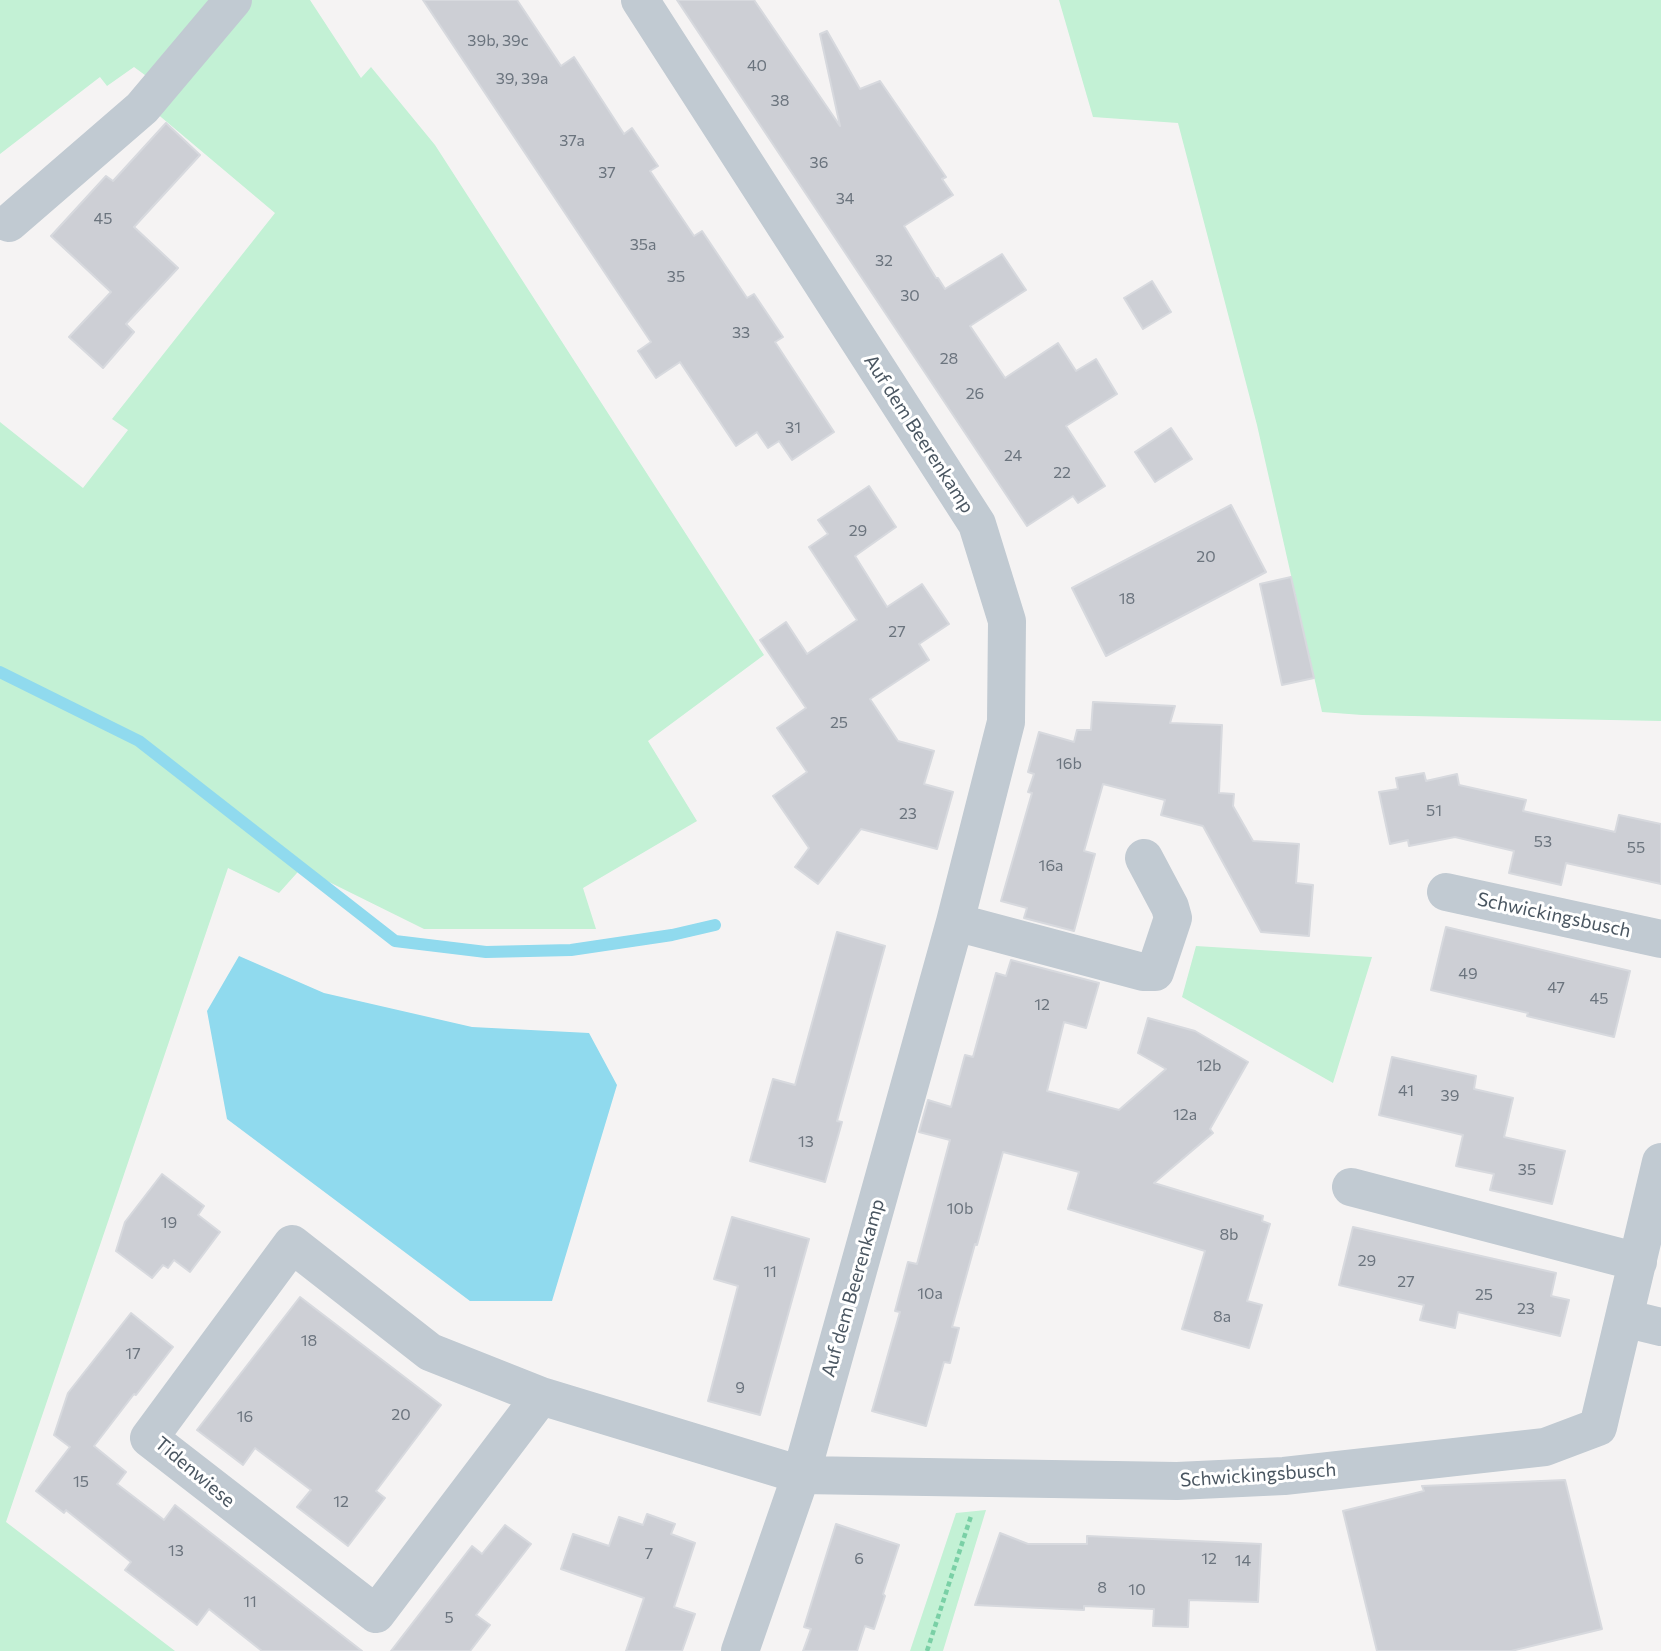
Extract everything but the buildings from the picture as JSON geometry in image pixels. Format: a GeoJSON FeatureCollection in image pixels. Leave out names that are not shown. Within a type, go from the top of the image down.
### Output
{"type":"FeatureCollection","features":[{"type":"Feature","properties":{"kind":"street"},"geometry":{"type":"LineString","coordinates":[[9,223],[142,108],[233,0]]}},
{"type":"Feature","properties":{"kind":"street","name":"Auf dem Beerenkamp"},"geometry":{"type":"LineString","coordinates":[[640,0],[977,524],[1007,621],[1006,722],[955,922],[801,1475],[740,1651]]}},
{"type":"Feature","properties":{"kind":"street"},"geometry":{"type":"LineString","coordinates":[[955,922],[1143,972],[1155,972],[1173,918],[1144,858]]}},
{"type":"Feature","properties":{"kind":"street","name":"Schwickingsbusch"},"geometry":{"type":"LineString","coordinates":[[1446,892],[1661,939]]}},
{"type":"Feature","properties":{"kind":"street","name":"Schwickingsbusch"},"geometry":{"type":"LineString","coordinates":[[801,1475],[1177,1481],[1284,1476],[1545,1447],[1598,1427],[1661,1162]]}},
{"type":"Feature","properties":{"kind":"street"},"geometry":{"type":"LineString","coordinates":[[1350,1187],[1637,1262]]}},
{"type":"Feature","properties":{"kind":"street","name":"Tidenwiese"},"geometry":{"type":"LineString","coordinates":[[541,1396],[376,1614],[149,1438],[292,1244],[430,1353],[541,1396],[801,1475]]}},
{"type":"Feature","properties":{"kind":"street"},"geometry":{"type":"LineString","coordinates":[[1624,1318],[1661,1327]]}},
{"type":"Feature","properties":{"kind":"path"},"geometry":{"type":"LineString","coordinates":[[927,1651],[984,1478]]}},
{"type":"Feature","properties":{"kind":"green space"},"geometry":{"type":"Polygon","coordinates":[[[0,0],[222,0],[153,81],[134,67],[107,86],[100,77],[0,154],[0,0]]]}},
{"type":"Feature","properties":{"kind":"green space"},"geometry":{"type":"Polygon","coordinates":[[[245,0],[310,0],[361,78],[371,67],[435,145],[764,655],[648,741],[697,821],[583,888],[596,929],[424,929],[325,880],[305,864],[279,893],[228,868],[6,1522],[175,1651],[0,1651],[0,422],[83,488],[128,430],[112,419],[275,213],[155,112],[245,0]]]}},
{"type":"Feature","properties":{"kind":"green space"},"geometry":{"type":"Polygon","coordinates":[[[1059,0],[1661,0],[1661,721],[1322,712],[1257,425],[1178,123],[1093,117],[1059,0]]]}},
{"type":"Feature","properties":{"kind":"green space"},"geometry":{"type":"Polygon","coordinates":[[[1196,946],[1372,957],[1333,1083],[1182,997],[1196,946]]]}},
{"type":"Feature","properties":{"kind":"green space"},"geometry":{"type":"Polygon","coordinates":[[[986,1510],[943,1651],[910,1651],[956,1513],[986,1510]]]}},
{"type":"Feature","properties":{"kind":"water"},"geometry":{"type":"Polygon","coordinates":[[[239,956],[324,993],[472,1027],[589,1033],[617,1085],[552,1301],[470,1301],[227,1119],[207,1011],[239,956]]]}},
{"type":"Feature","properties":{"kind":"waterway"},"geometry":{"type":"LineString","coordinates":[[0,672],[139,741],[395,941],[486,952],[571,950],[672,935],[715,925]]}}]}
